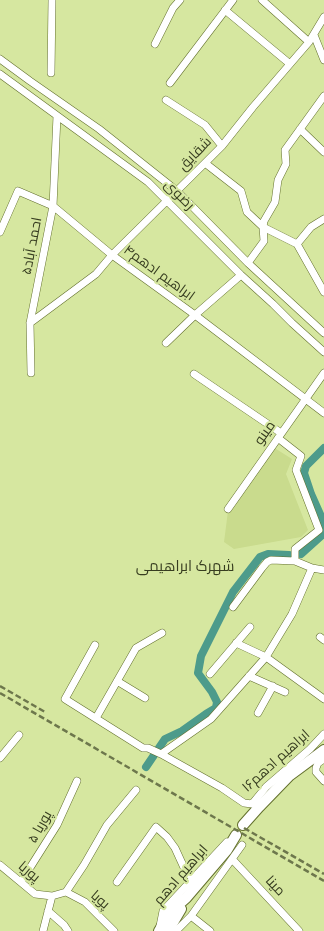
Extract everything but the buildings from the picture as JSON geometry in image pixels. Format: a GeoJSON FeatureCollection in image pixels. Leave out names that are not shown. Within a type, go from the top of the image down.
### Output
{"type":"FeatureCollection","features":[{"type":"Feature","properties":{"kind":"street"},"geometry":{"type":"LineString","coordinates":[[51,73],[52,0]]}},
{"type":"Feature","properties":{"kind":"street"},"geometry":{"type":"LineString","coordinates":[[155,44],[173,8],[180,0]]}},
{"type":"Feature","properties":{"kind":"street"},"geometry":{"type":"LineString","coordinates":[[170,83],[233,0]]}},
{"type":"Feature","properties":{"kind":"street"},"geometry":{"type":"LineString","coordinates":[[262,0],[309,42]]}},
{"type":"Feature","properties":{"kind":"street"},"geometry":{"type":"LineString","coordinates":[[225,10],[290,64]]}},
{"type":"Feature","properties":{"kind":"street","name":"شقایق"},"geometry":{"type":"LineString","coordinates":[[30,323],[96,274],[112,255],[222,146],[253,107],[309,42],[324,17]]}},
{"type":"Feature","properties":{"kind":"street"},"geometry":{"type":"LineString","coordinates":[[314,35],[324,60]]}},
{"type":"Feature","properties":{"kind":"street","name":"رضوی"},"geometry":{"type":"LineString","coordinates":[[0,59],[30,82],[99,129],[177,191],[248,263],[324,333]]}},
{"type":"Feature","properties":{"kind":"street","name":"رضوی"},"geometry":{"type":"LineString","coordinates":[[0,74],[148,182],[241,275],[324,352]]}},
{"type":"Feature","properties":{"kind":"street"},"geometry":{"type":"LineString","coordinates":[[248,263],[264,241],[264,221],[275,202],[278,180],[286,164],[286,150],[324,96]]}},
{"type":"Feature","properties":{"kind":"street"},"geometry":{"type":"LineString","coordinates":[[166,100],[205,125],[222,146]]}},
{"type":"Feature","properties":{"kind":"street"},"geometry":{"type":"LineString","coordinates":[[53,206],[57,116]]}},
{"type":"Feature","properties":{"kind":"street"},"geometry":{"type":"LineString","coordinates":[[300,130],[324,152]]}},
{"type":"Feature","properties":{"kind":"street"},"geometry":{"type":"LineString","coordinates":[[205,163],[241,191],[247,212],[263,227],[297,244],[324,292]]}},
{"type":"Feature","properties":{"kind":"street","name":"احمد آباد۵"},"geometry":{"type":"LineString","coordinates":[[0,232],[18,191],[53,206],[30,323],[31,373]]}},
{"type":"Feature","properties":{"kind":"street","name":"ابراهیم ادهم۴"},"geometry":{"type":"LineString","coordinates":[[53,206],[112,255],[324,413]]}},
{"type":"Feature","properties":{"kind":"street"},"geometry":{"type":"LineString","coordinates":[[297,244],[311,227],[324,219]]}},
{"type":"Feature","properties":{"kind":"street"},"geometry":{"type":"LineString","coordinates":[[166,343],[194,315],[241,275]]}},
{"type":"Feature","properties":{"kind":"street"},"geometry":{"type":"LineString","coordinates":[[273,304],[282,293]]}},
{"type":"Feature","properties":{"kind":"street","name":"مینو"},"geometry":{"type":"LineString","coordinates":[[228,509],[324,373]]}},
{"type":"Feature","properties":{"kind":"street"},"geometry":{"type":"LineString","coordinates":[[194,374],[279,436],[301,456],[296,470],[319,530],[295,549],[295,561]]}},
{"type":"Feature","properties":{"kind":"street"},"geometry":{"type":"LineString","coordinates":[[232,607],[262,568],[271,560],[295,561],[312,568],[324,570]]}},
{"type":"Feature","properties":{"kind":"street"},"geometry":{"type":"LineString","coordinates":[[95,645],[65,699],[143,748],[148,748],[161,754],[211,719],[266,657],[292,614],[312,568]]}},
{"type":"Feature","properties":{"kind":"street"},"geometry":{"type":"LineString","coordinates":[[210,674],[250,627]]}},
{"type":"Feature","properties":{"kind":"street"},"geometry":{"type":"LineString","coordinates":[[96,718],[136,648],[162,633]]}},
{"type":"Feature","properties":{"kind":"street"},"geometry":{"type":"LineString","coordinates":[[236,643],[266,657],[324,699]]}},
{"type":"Feature","properties":{"kind":"street"},"geometry":{"type":"LineString","coordinates":[[249,676],[285,692]]}},
{"type":"Feature","properties":{"kind":"street"},"geometry":{"type":"LineString","coordinates":[[117,681],[145,698]]}},
{"type":"Feature","properties":{"kind":"street"},"geometry":{"type":"LineString","coordinates":[[258,713],[272,686]]}},
{"type":"Feature","properties":{"kind":"street","name":"ابراهیم ادهم۱۶"},"geometry":{"type":"LineString","coordinates":[[161,754],[222,788],[244,803],[252,804],[266,788],[310,749],[324,734]]}},
{"type":"Feature","properties":{"kind":"street"},"geometry":{"type":"LineString","coordinates":[[0,758],[19,735]]}},
{"type":"Feature","properties":{"kind":"street"},"geometry":{"type":"LineString","coordinates":[[244,825],[284,781],[324,750]]}},
{"type":"Feature","properties":{"kind":"street"},"geometry":{"type":"LineString","coordinates":[[324,759],[318,763],[316,772],[324,781]]}},
{"type":"Feature","properties":{"kind":"street","name":"پوریا ۵"},"geometry":{"type":"LineString","coordinates":[[22,882],[57,825],[77,781]]}},
{"type":"Feature","properties":{"kind":"street"},"geometry":{"type":"LineString","coordinates":[[66,892],[84,865],[107,825],[136,790]]}},
{"type":"Feature","properties":{"kind":"street"},"geometry":{"type":"LineString","coordinates":[[117,882],[156,827],[167,837],[175,848],[186,872],[193,878]]}},
{"type":"Feature","properties":{"kind":"street"},"geometry":{"type":"LineString","coordinates":[[162,930],[165,921],[227,850],[236,835]]}},
{"type":"Feature","properties":{"kind":"street","name":"ابراهیم ادهم"},"geometry":{"type":"LineString","coordinates":[[162,930],[163,911],[227,842]]}},
{"type":"Feature","properties":{"kind":"street","name":"ابراهیم ادهم"},"geometry":{"type":"LineString","coordinates":[[176,931],[190,916],[242,846]]}},
{"type":"Feature","properties":{"kind":"street","name":"مینا"},"geometry":{"type":"LineString","coordinates":[[232,860],[300,931]]}},
{"type":"Feature","properties":{"kind":"street","name":"پوریا"},"geometry":{"type":"LineString","coordinates":[[0,864],[35,894],[52,896],[66,892]]}},
{"type":"Feature","properties":{"kind":"street","name":"پویا"},"geometry":{"type":"LineString","coordinates":[[66,892],[84,902],[114,931]]}},
{"type":"Feature","properties":{"kind":"street"},"geometry":{"type":"LineString","coordinates":[[43,931],[52,896]]}},
{"type":"Feature","properties":{"kind":"street"},"geometry":{"type":"LineString","coordinates":[[48,911],[64,925],[68,931]]}},
{"type":"Feature","properties":{"kind":"street"},"geometry":{"type":"LineString","coordinates":[[190,916],[210,931]]}},
{"type":"Feature","properties":{"kind":"shaded area"},"geometry":{"type":"Polygon","coordinates":[[[273,447],[292,459],[286,474],[308,530],[301,537],[234,549],[224,542],[228,511],[273,447]]]}},
{"type":"Feature","properties":{"kind":"waterway"},"geometry":{"type":"LineString","coordinates":[[324,448],[306,466],[304,473],[311,494],[324,523]]}},
{"type":"Feature","properties":{"kind":"waterway"},"geometry":{"type":"LineString","coordinates":[[301,554],[321,536],[324,527]]}},
{"type":"Feature","properties":{"kind":"waterway"},"geometry":{"type":"LineString","coordinates":[[146,767],[165,739],[182,731],[216,708],[217,702],[212,692],[198,673],[201,656],[233,592],[260,557],[268,554],[289,555]]}},
{"type":"Feature","properties":{"kind":"railway"},"geometry":{"type":"LineString","coordinates":[[0,686],[45,712]]}},
{"type":"Feature","properties":{"kind":"railway"},"geometry":{"type":"LineString","coordinates":[[0,693],[324,881]]}},
{"type":"Feature","properties":{"kind":"railway"},"geometry":{"type":"LineString","coordinates":[[244,828],[324,874]]}},
{"type":"Feature","properties":{"kind":"district","name":"شهرک ابراهیمی"},"geometry":{"type":"Point","coordinates":[185,567]}}]}
